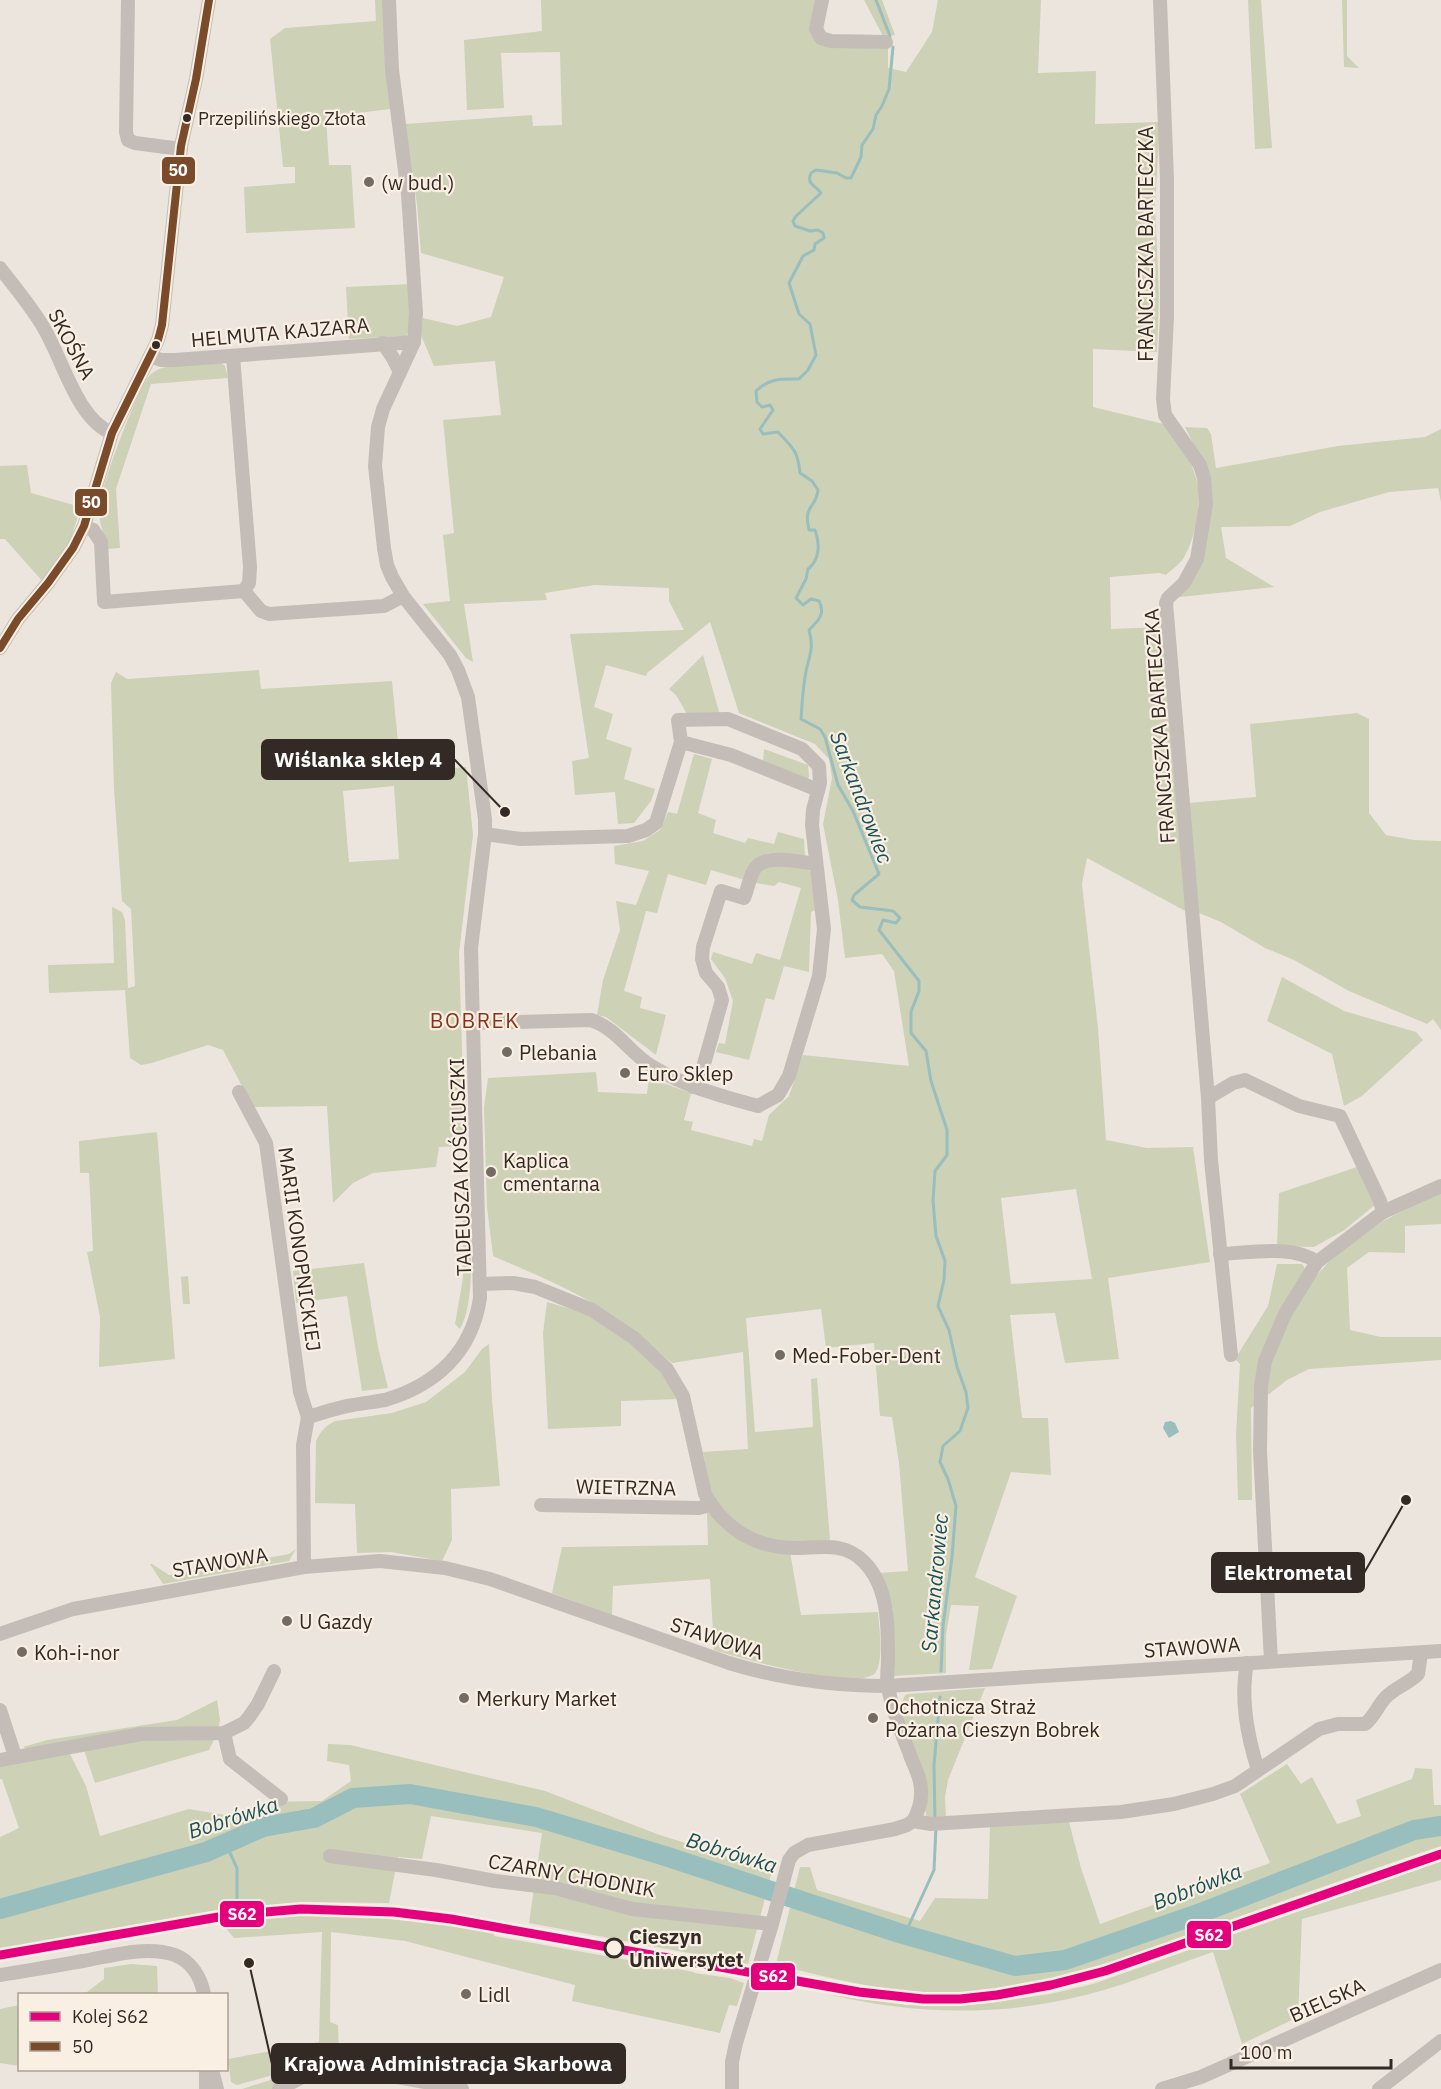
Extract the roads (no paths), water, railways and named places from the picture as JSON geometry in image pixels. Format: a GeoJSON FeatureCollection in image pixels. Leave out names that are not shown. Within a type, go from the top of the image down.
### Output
{"type":"FeatureCollection","features":[{"type":"Feature","properties":{"kind":"street"},"geometry":{"type":"LineString","coordinates":[[128,0],[126,132],[128,140],[181,149]]}},
{"type":"Feature","properties":{"kind":"street"},"geometry":{"type":"LineString","coordinates":[[0,648],[18,619],[73,548],[84,526],[112,434],[150,356],[162,325],[181,149],[186,116],[196,79],[209,0]]}},
{"type":"Feature","properties":{"kind":"street","name":"TADEUSZA KOŚCIUSZKI"},"geometry":{"type":"LineString","coordinates":[[389,0],[392,70],[412,251],[416,313],[414,342],[383,409],[378,426],[375,466],[387,565],[403,596],[450,655],[468,697],[485,834],[472,929],[481,1284],[513,1283],[535,1287],[592,1310],[634,1338],[667,1369],[683,1396],[705,1494],[711,1505],[735,1530],[760,1544],[779,1548],[838,1546],[863,1560],[876,1580],[886,1609],[887,1686],[902,1736],[920,1781],[920,1810],[913,1821]]}},
{"type":"Feature","properties":{"kind":"street"},"geometry":{"type":"LineString","coordinates":[[822,0],[816,29],[821,38],[831,41],[886,42]]}},
{"type":"Feature","properties":{"kind":"street","name":"FRANCISZKA BARTECZKA"},"geometry":{"type":"LineString","coordinates":[[1160,0],[1167,179],[1167,317],[1163,399],[1165,415],[1200,465],[1204,478],[1206,504],[1197,559],[1184,583],[1168,598],[1167,603],[1208,1098],[1211,1160],[1231,1355]]}},
{"type":"Feature","properties":{"kind":"street","name":"SKOŚNA"},"geometry":{"type":"LineString","coordinates":[[0,268],[42,325],[78,398],[96,423],[112,434]]}},
{"type":"Feature","properties":{"kind":"street","name":"HELMUTA KAJZARA"},"geometry":{"type":"LineString","coordinates":[[150,356],[161,360],[414,342]]}},
{"type":"Feature","properties":{"kind":"street"},"geometry":{"type":"LineString","coordinates":[[382,343],[400,372]]}},
{"type":"Feature","properties":{"kind":"street"},"geometry":{"type":"LineString","coordinates":[[233,356],[250,567],[249,583],[244,591]]}},
{"type":"Feature","properties":{"kind":"street"},"geometry":{"type":"LineString","coordinates":[[84,526],[93,530],[101,542],[104,602],[244,591]]}},
{"type":"Feature","properties":{"kind":"street"},"geometry":{"type":"LineString","coordinates":[[244,591],[261,611],[269,614],[384,606],[403,596]]}},
{"type":"Feature","properties":{"kind":"street"},"geometry":{"type":"LineString","coordinates":[[474,1023],[591,1020],[606,1025],[634,1053],[652,1066],[706,1092],[758,1106],[778,1095],[789,1076],[819,976],[824,929],[812,825],[813,810],[820,783],[819,766],[802,749],[728,720],[678,720],[681,742],[656,823],[646,830],[628,836],[548,839],[521,839],[485,834]]}},
{"type":"Feature","properties":{"kind":"street"},"geometry":{"type":"LineString","coordinates":[[681,742],[731,755],[818,790]]}},
{"type":"Feature","properties":{"kind":"street"},"geometry":{"type":"LineString","coordinates":[[693,1086],[702,1071],[722,1000],[717,987],[706,973],[702,959],[703,947],[721,891],[744,898],[755,868],[762,862],[770,860],[816,864]]}},
{"type":"Feature","properties":{"kind":"street"},"geometry":{"type":"LineString","coordinates":[[1208,1098],[1233,1083],[1245,1080],[1299,1106],[1340,1116],[1383,1212]]}},
{"type":"Feature","properties":{"kind":"street","name":"MARII KONOPNICKIEJ"},"geometry":{"type":"LineString","coordinates":[[239,1092],[266,1143],[300,1392],[308,1418]]}},
{"type":"Feature","properties":{"kind":"street"},"geometry":{"type":"LineString","coordinates":[[1271,1661],[1260,1451],[1261,1386],[1265,1361],[1284,1314],[1317,1262],[1383,1212],[1441,1186]]}},
{"type":"Feature","properties":{"kind":"street"},"geometry":{"type":"LineString","coordinates":[[1220,1254],[1294,1251],[1308,1255],[1317,1262]]}},
{"type":"Feature","properties":{"kind":"street"},"geometry":{"type":"LineString","coordinates":[[304,1567],[303,1445],[308,1418],[350,1405],[382,1400],[422,1385],[451,1362],[474,1328],[481,1284]]}},
{"type":"Feature","properties":{"kind":"street","name":"WIETRZNA"},"geometry":{"type":"LineString","coordinates":[[541,1505],[699,1508],[711,1505]]}},
{"type":"Feature","properties":{"kind":"street","name":"STAWOWA"},"geometry":{"type":"LineString","coordinates":[[0,1634],[74,1609],[304,1567],[380,1561],[445,1568],[490,1579],[634,1631],[762,1673],[815,1683],[887,1686],[1441,1651]]}},
{"type":"Feature","properties":{"kind":"street"},"geometry":{"type":"LineString","coordinates":[[732,2089],[732,2062],[736,2043],[785,1874],[791,1856],[803,1848],[896,1829],[907,1826],[913,1821],[935,1823],[1121,1812],[1174,1804],[1213,1794],[1235,1786],[1319,1729],[1338,1724],[1365,1724],[1373,1718],[1384,1699],[1393,1690],[1411,1682],[1418,1674],[1421,1653]]}},
{"type":"Feature","properties":{"kind":"street"},"geometry":{"type":"LineString","coordinates":[[1247,1663],[1244,1706],[1258,1770]]}},
{"type":"Feature","properties":{"kind":"street"},"geometry":{"type":"LineString","coordinates":[[0,1760],[141,1734],[224,1733],[244,1723],[249,1717],[274,1671]]}},
{"type":"Feature","properties":{"kind":"street"},"geometry":{"type":"LineString","coordinates":[[0,1710],[15,1756]]}},
{"type":"Feature","properties":{"kind":"street"},"geometry":{"type":"LineString","coordinates":[[224,1733],[230,1760],[281,1799]]}},
{"type":"Feature","properties":{"kind":"street","name":"CZARNY CHODNIK"},"geometry":{"type":"LineString","coordinates":[[330,1856],[555,1888],[632,1909],[772,1924]]}},
{"type":"Feature","properties":{"kind":"street"},"geometry":{"type":"LineString","coordinates":[[0,1976],[129,1953],[160,1952],[176,1956],[188,1964],[200,1980],[203,1993]]}},
{"type":"Feature","properties":{"kind":"street","name":"BIELSKA"},"geometry":{"type":"LineString","coordinates":[[1162,2089],[1201,2077],[1441,1971]]}},
{"type":"Feature","properties":{"kind":"street"},"geometry":{"type":"LineString","coordinates":[[1379,2089],[1441,2041]]}},
{"type":"Feature","properties":{"kind":"street"},"geometry":{"type":"LineString","coordinates":[[279,2089],[311,2072],[325,2067],[338,2066],[462,2089]]}},
{"type":"Feature","properties":{"kind":"street"},"geometry":{"type":"LineString","coordinates":[[295,2089],[319,2077],[357,2068]]}},
{"type":"Feature","properties":{"kind":"street"},"geometry":{"type":"LineString","coordinates":[[206,2071],[206,2089]]}},
{"type":"Feature","properties":{"kind":"street"},"geometry":{"type":"LineString","coordinates":[[212,2071],[217,2089]]}},
{"type":"Feature","properties":{"kind":"water"},"geometry":{"type":"Polygon","coordinates":[[[1165,1422],[1175,1423],[1179,1432],[1169,1438],[1163,1428],[1165,1422]]]}},
{"type":"Feature","properties":{"kind":"waterway","name":"Sarkandrowiec"},"geometry":{"type":"LineString","coordinates":[[876,0],[890,36]]}},
{"type":"Feature","properties":{"kind":"waterway","name":"Sarkandrowiec"},"geometry":{"type":"LineString","coordinates":[[893,47],[889,89],[876,115],[873,129],[862,145],[861,157],[851,178],[816,170],[811,173],[810,182],[821,193],[793,221],[795,226],[810,231],[818,230],[823,233],[824,238],[815,244],[814,250],[803,256],[789,283],[799,314],[810,324],[816,355],[808,370],[799,379],[771,381],[756,391],[757,402],[762,407],[770,405],[773,410],[760,429],[763,434],[778,432],[794,450],[800,473],[812,481],[818,490],[808,515],[809,530],[815,530],[817,535],[817,556],[808,569],[806,579],[796,598],[803,605],[811,599],[819,601],[822,610],[818,620],[809,630],[811,646],[804,683],[801,719],[820,729],[825,737],[838,785],[853,811],[879,874],[854,895],[852,900],[860,907],[893,911],[900,918],[896,923],[883,920],[879,930],[919,981],[919,991],[911,1012],[911,1033],[926,1051],[931,1081],[947,1130],[947,1155],[935,1171],[933,1201],[936,1236],[945,1261],[944,1280],[938,1306],[949,1330],[957,1367],[966,1392],[968,1408],[960,1431],[943,1446],[940,1462],[956,1506],[943,1626],[941,1671]]}},
{"type":"Feature","properties":{"kind":"waterway","name":"Sarkandrowiec"},"geometry":{"type":"LineString","coordinates":[[935,1821],[934,1765],[940,1697]]}},
{"type":"Feature","properties":{"kind":"waterway","name":"Bobrówka"},"geometry":{"type":"LineString","coordinates":[[0,1909],[206,1852],[263,1827],[314,1818],[353,1798],[410,1794],[536,1817],[665,1856],[899,1933],[1015,1966],[1065,1960],[1198,1914],[1414,1830],[1441,1826]]}},
{"type":"Feature","properties":{"kind":"waterway","name":"Sarkandrowiec"},"geometry":{"type":"LineString","coordinates":[[905,1934],[934,1870],[936,1827]]}},
{"type":"Feature","properties":{"kind":"waterway"},"geometry":{"type":"LineString","coordinates":[[226,1844],[237,1868],[237,1910]]}},
{"type":"Feature","properties":{"kind":"waterway"},"geometry":{"type":"LineString","coordinates":[[239,1918],[239,1924]]}},
{"type":"Feature","properties":{"kind":"rail line","name":"S62"},"geometry":{"type":"LineString","coordinates":[[0,1955],[230,1915],[301,1909],[394,1912],[451,1919],[859,1992],[923,1999],[960,1999],[1051,1985],[1105,1971],[1441,1854]]}},
{"type":"Feature","properties":{"kind":"place","name":"Przepilińskiego Złota"},"geometry":{"type":"Point","coordinates":[187,118]}},
{"type":"Feature","properties":{"kind":"place","name":"(w bud.)"},"geometry":{"type":"Point","coordinates":[369,182]}},
{"type":"Feature","properties":{"kind":"place","name":"Wiślanka sklep 4"},"geometry":{"type":"Point","coordinates":[505,812]}},
{"type":"Feature","properties":{"kind":"place","name":"Plebania"},"geometry":{"type":"Point","coordinates":[507,1052]}},
{"type":"Feature","properties":{"kind":"place","name":"Euro Sklep"},"geometry":{"type":"Point","coordinates":[625,1073]}},
{"type":"Feature","properties":{"kind":"place","name":"Kaplica cmentarna"},"geometry":{"type":"Point","coordinates":[491,1172]}},
{"type":"Feature","properties":{"kind":"place","name":"Med-Fober-Dent"},"geometry":{"type":"Point","coordinates":[780,1355]}},
{"type":"Feature","properties":{"kind":"place","name":"Elektrometal"},"geometry":{"type":"Point","coordinates":[1406,1500]}},
{"type":"Feature","properties":{"kind":"place","name":"U Gazdy"},"geometry":{"type":"Point","coordinates":[287,1621]}},
{"type":"Feature","properties":{"kind":"place","name":"Koh-i-nor"},"geometry":{"type":"Point","coordinates":[22,1652]}},
{"type":"Feature","properties":{"kind":"place","name":"Merkury Market"},"geometry":{"type":"Point","coordinates":[464,1698]}},
{"type":"Feature","properties":{"kind":"place","name":"Ochotnicza Straż Pożarna Cieszyn Bobrek"},"geometry":{"type":"Point","coordinates":[873,1718]}},
{"type":"Feature","properties":{"kind":"place","name":"Cieszyn Uniwersytet"},"geometry":{"type":"Point","coordinates":[614,1948]}},
{"type":"Feature","properties":{"kind":"place","name":"Krajowa Administracja Skarbowa"},"geometry":{"type":"Point","coordinates":[249,1963]}},
{"type":"Feature","properties":{"kind":"place","name":"Lidl"},"geometry":{"type":"Point","coordinates":[466,1994]}},
{"type":"Feature","properties":{"kind":"district","name":"BOBREK"},"geometry":{"type":"Point","coordinates":[475,1020]}}]}
